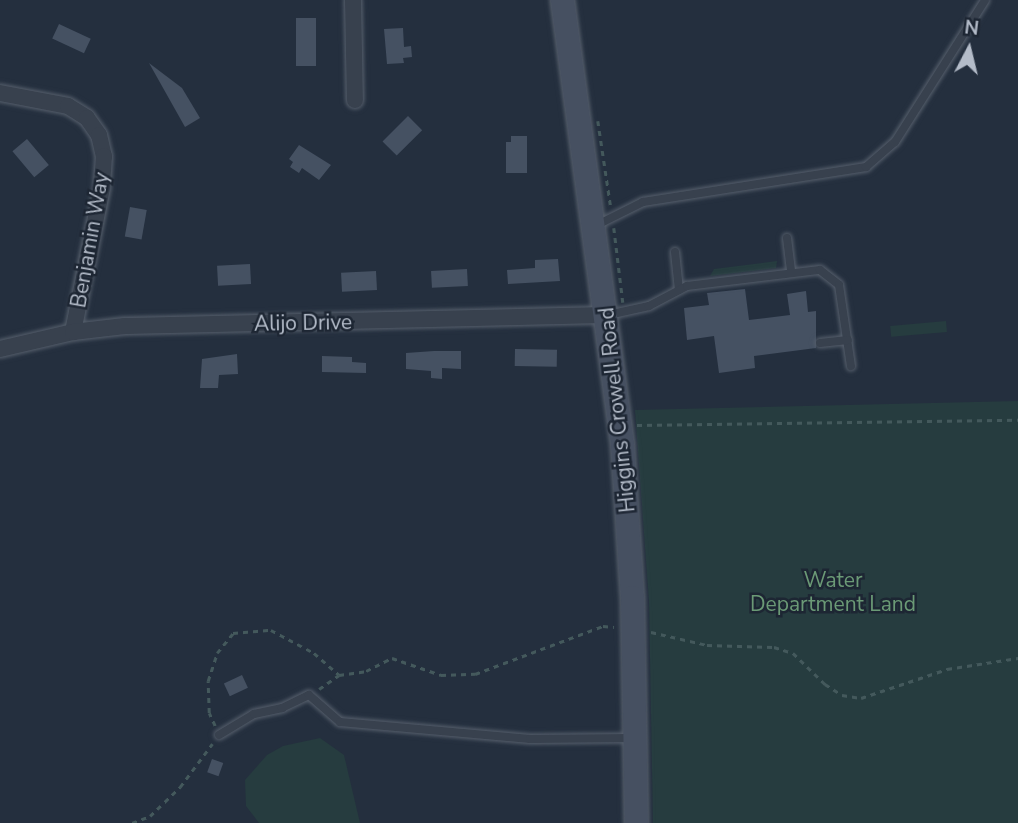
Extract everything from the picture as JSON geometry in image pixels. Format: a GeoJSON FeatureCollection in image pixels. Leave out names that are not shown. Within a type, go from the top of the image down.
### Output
{"type":"FeatureCollection","features":[{"type":"Feature","properties":{"kind":"main road","name":"Higgins Crowell Road"},"geometry":{"type":"LineString","coordinates":[[562,0],[605,226],[616,309],[619,423],[633,627],[636,823]]}},
{"type":"Feature","properties":{"kind":"street"},"geometry":{"type":"LineString","coordinates":[[353,0],[355,100]]}},
{"type":"Feature","properties":{"kind":"street","name":"Benjamin Way"},"geometry":{"type":"LineString","coordinates":[[0,93],[68,106],[87,118],[99,135],[104,156],[102,188],[73,332]]}},
{"type":"Feature","properties":{"kind":"street","name":"Alijo Drive"},"geometry":{"type":"LineString","coordinates":[[0,349],[73,332],[125,326],[616,309]]}},
{"type":"Feature","properties":{"kind":"lane"},"geometry":{"type":"LineString","coordinates":[[605,226],[643,202],[866,167],[895,142],[985,0]]}},
{"type":"Feature","properties":{"kind":"lane"},"geometry":{"type":"LineString","coordinates":[[787,238],[791,272]]}},
{"type":"Feature","properties":{"kind":"lane"},"geometry":{"type":"LineString","coordinates":[[675,252],[679,290]]}},
{"type":"Feature","properties":{"kind":"lane"},"geometry":{"type":"LineString","coordinates":[[616,309],[649,306],[679,290],[820,270],[836,280],[851,366]]}},
{"type":"Feature","properties":{"kind":"lane"},"geometry":{"type":"LineString","coordinates":[[820,343],[848,340]]}},
{"type":"Feature","properties":{"kind":"lane"},"geometry":{"type":"LineString","coordinates":[[219,735],[254,714],[282,708],[309,695],[340,722],[530,739],[635,738]]}},
{"type":"Feature","properties":{"kind":"path"},"geometry":{"type":"LineString","coordinates":[[605,226],[616,309]]}},
{"type":"Feature","properties":{"kind":"path"},"geometry":{"type":"LineString","coordinates":[[619,423],[1018,420]]}},
{"type":"Feature","properties":{"kind":"path"},"geometry":{"type":"LineString","coordinates":[[309,695],[339,675],[366,671],[392,659],[441,675],[475,674],[603,626],[633,627],[707,645],[774,647],[793,653],[825,684],[842,695],[861,698],[947,669],[1018,658]]}},
{"type":"Feature","properties":{"kind":"path"},"geometry":{"type":"LineString","coordinates":[[132,823],[150,816],[180,787],[219,735],[209,713],[208,681],[217,653],[233,633],[271,631],[314,653],[339,675]]}},
{"type":"Feature","properties":{"kind":"green space"},"geometry":{"type":"Polygon","coordinates":[[[777,261],[776,268],[710,276],[714,269],[777,261]]]}},
{"type":"Feature","properties":{"kind":"green space"},"geometry":{"type":"Polygon","coordinates":[[[946,321],[947,332],[891,337],[890,326],[946,321]]]}},
{"type":"Feature","properties":{"kind":"green space","name":"Water Department Land"},"geometry":{"type":"Polygon","coordinates":[[[1018,401],[1018,823],[653,823],[649,601],[635,410],[1018,401]]]}},
{"type":"Feature","properties":{"kind":"green space"},"geometry":{"type":"Polygon","coordinates":[[[320,738],[344,755],[360,823],[259,823],[246,806],[245,780],[267,755],[283,746],[320,738]]]}},
{"type":"Feature","properties":{"kind":"building"},"geometry":{"type":"Polygon","coordinates":[[[296,18],[316,18],[316,66],[296,66],[296,18]]]}},
{"type":"Feature","properties":{"kind":"building"},"geometry":{"type":"Polygon","coordinates":[[[59,24],[91,39],[84,53],[52,39],[59,24]]]}},
{"type":"Feature","properties":{"kind":"building"},"geometry":{"type":"Polygon","coordinates":[[[403,28],[404,47],[411,46],[412,57],[403,58],[404,63],[387,64],[384,29],[403,28]]]}},
{"type":"Feature","properties":{"kind":"building"},"geometry":{"type":"Polygon","coordinates":[[[149,63],[182,88],[200,118],[185,127],[149,63]]]}},
{"type":"Feature","properties":{"kind":"building"},"geometry":{"type":"Polygon","coordinates":[[[408,116],[422,130],[397,156],[383,141],[408,116]]]}},
{"type":"Feature","properties":{"kind":"building"},"geometry":{"type":"Polygon","coordinates":[[[511,136],[527,136],[527,173],[506,173],[506,142],[511,142],[511,136]]]}},
{"type":"Feature","properties":{"kind":"building"},"geometry":{"type":"Polygon","coordinates":[[[27,139],[49,165],[34,177],[12,151],[27,139]]]}},
{"type":"Feature","properties":{"kind":"building"},"geometry":{"type":"Polygon","coordinates":[[[299,145],[331,165],[319,180],[302,168],[299,173],[290,167],[293,162],[289,159],[299,145]]]}},
{"type":"Feature","properties":{"kind":"building"},"geometry":{"type":"Polygon","coordinates":[[[130,207],[147,210],[142,239],[125,237],[130,207]]]}},
{"type":"Feature","properties":{"kind":"building"},"geometry":{"type":"Polygon","coordinates":[[[558,259],[560,281],[508,284],[507,270],[535,268],[535,260],[558,259]]]}},
{"type":"Feature","properties":{"kind":"building"},"geometry":{"type":"Polygon","coordinates":[[[250,264],[251,284],[218,286],[217,266],[250,264]]]}},
{"type":"Feature","properties":{"kind":"building"},"geometry":{"type":"Polygon","coordinates":[[[467,269],[468,286],[432,288],[431,271],[467,269]]]}},
{"type":"Feature","properties":{"kind":"building"},"geometry":{"type":"Polygon","coordinates":[[[376,271],[377,290],[342,292],[341,273],[376,271]]]}},
{"type":"Feature","properties":{"kind":"building"},"geometry":{"type":"Polygon","coordinates":[[[745,289],[749,320],[790,315],[787,294],[806,291],[808,312],[816,311],[816,348],[754,356],[755,368],[719,373],[714,336],[687,340],[684,308],[709,305],[707,293],[745,289]]]}},
{"type":"Feature","properties":{"kind":"building"},"geometry":{"type":"Polygon","coordinates":[[[515,349],[557,350],[557,367],[515,366],[515,349]]]}},
{"type":"Feature","properties":{"kind":"building"},"geometry":{"type":"Polygon","coordinates":[[[461,351],[461,369],[442,368],[442,379],[431,378],[431,371],[406,369],[406,353],[461,351]]]}},
{"type":"Feature","properties":{"kind":"building"},"geometry":{"type":"Polygon","coordinates":[[[237,354],[238,374],[219,375],[218,388],[200,388],[202,359],[237,354]]]}},
{"type":"Feature","properties":{"kind":"building"},"geometry":{"type":"Polygon","coordinates":[[[322,356],[352,357],[352,362],[366,363],[366,373],[322,372],[322,356]]]}},
{"type":"Feature","properties":{"kind":"building"},"geometry":{"type":"Polygon","coordinates":[[[242,675],[248,688],[230,696],[224,683],[242,675]]]}},
{"type":"Feature","properties":{"kind":"building"},"geometry":{"type":"Polygon","coordinates":[[[212,759],[223,763],[218,776],[207,772],[212,759]]]}}]}
